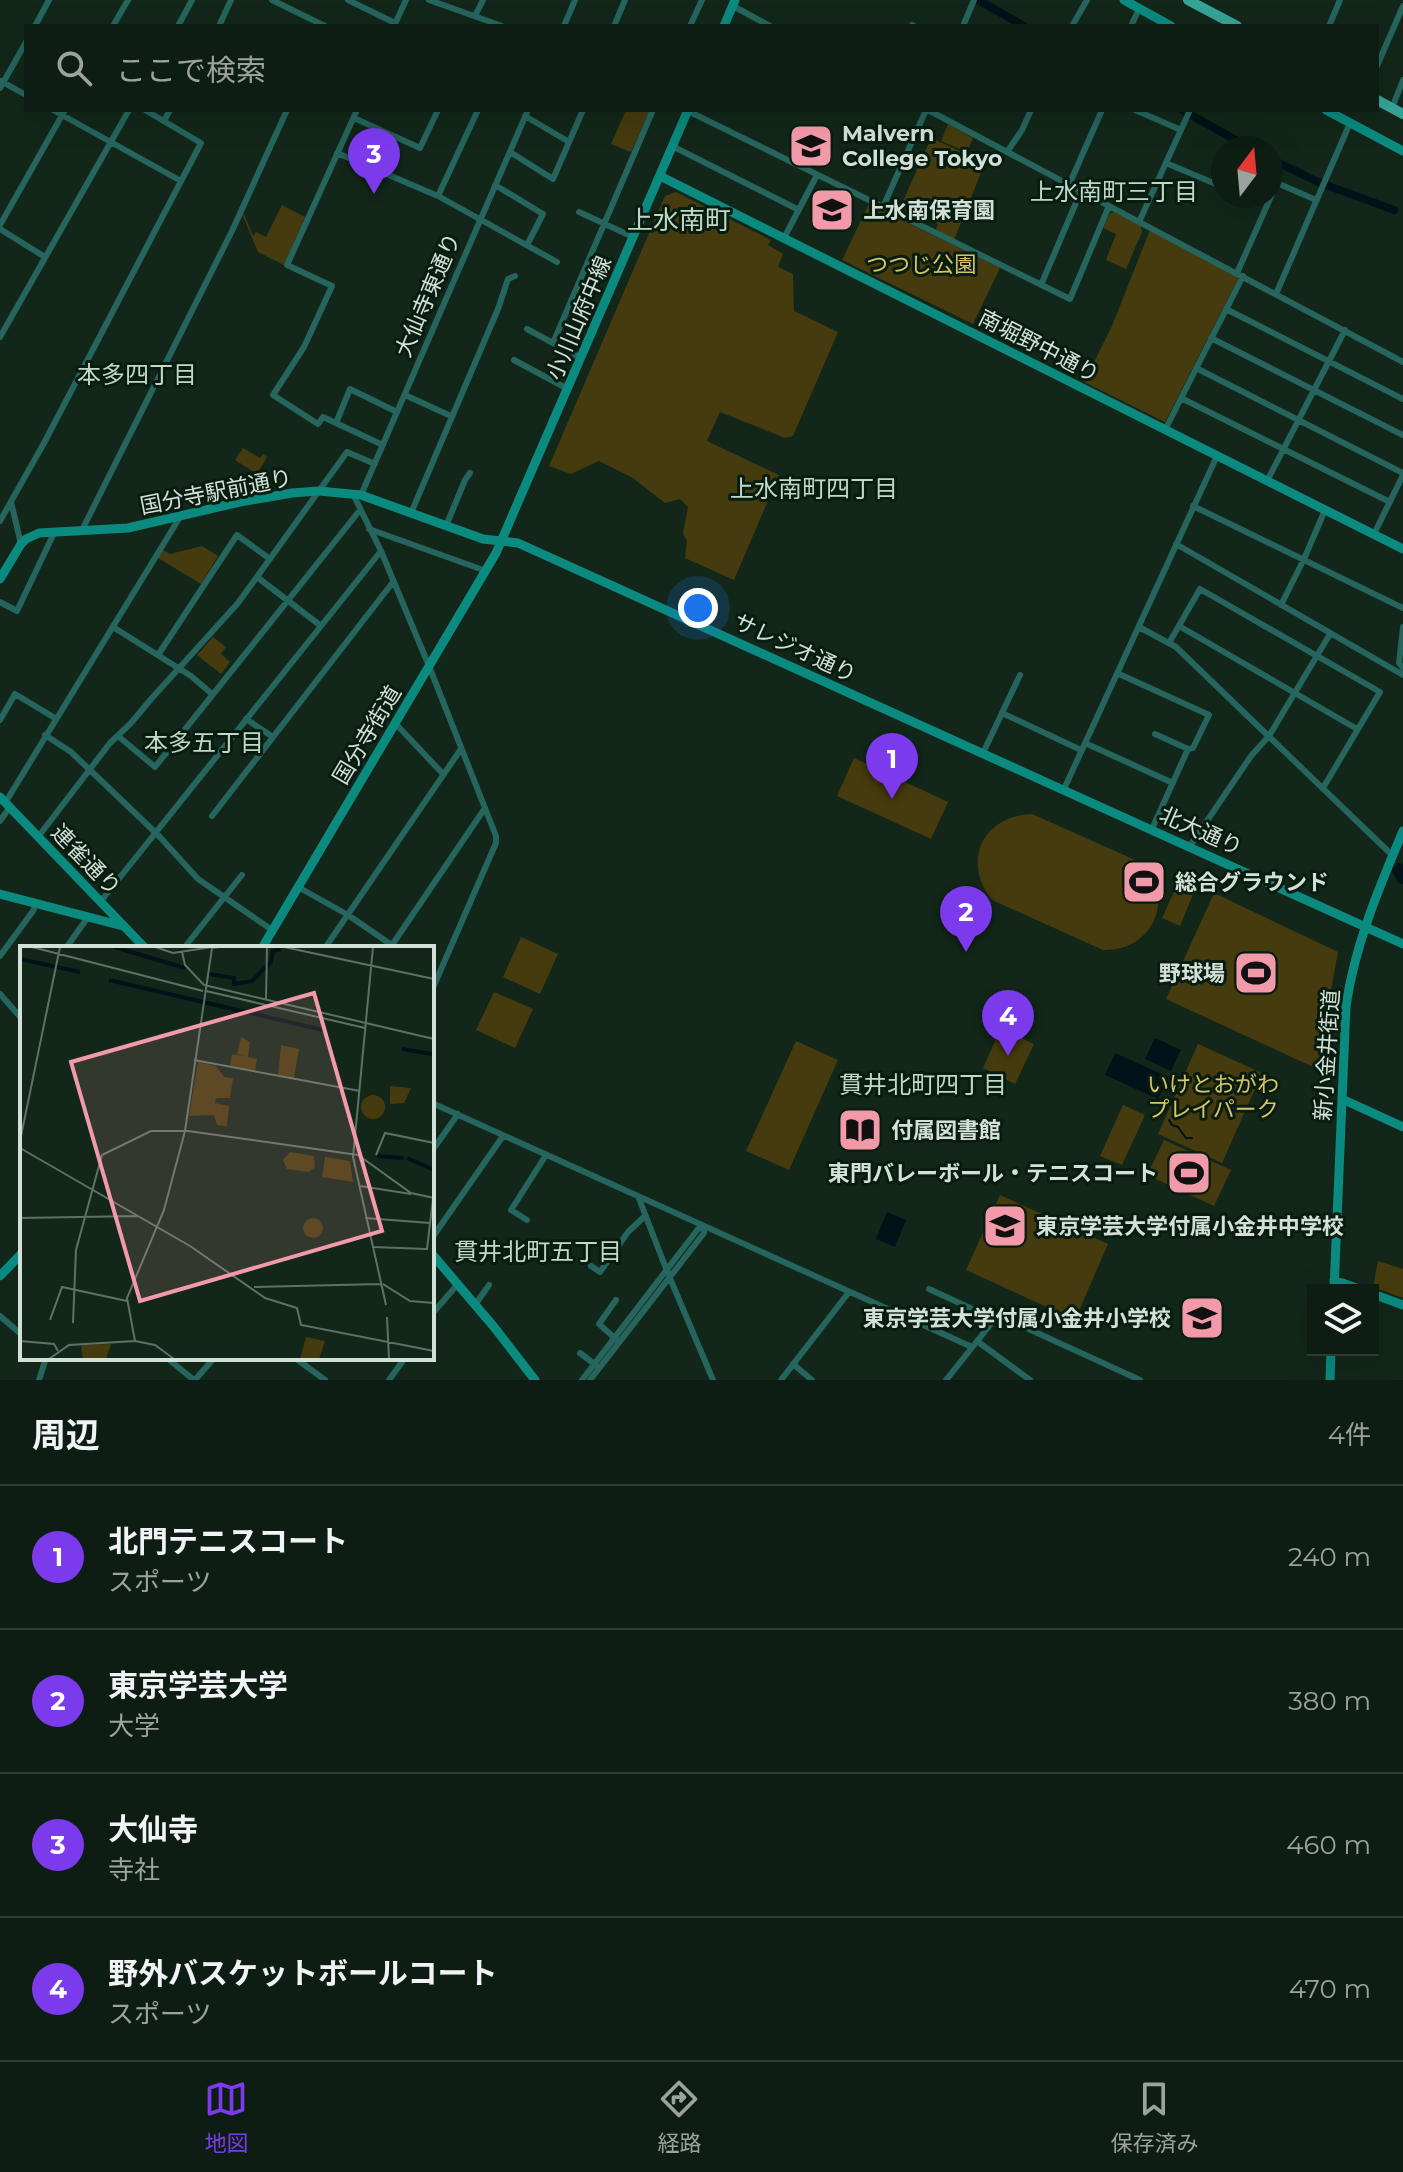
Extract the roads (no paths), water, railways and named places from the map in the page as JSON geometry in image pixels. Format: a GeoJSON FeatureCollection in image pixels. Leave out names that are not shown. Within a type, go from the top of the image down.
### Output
{"type":"FeatureCollection","features":[{"type":"Feature","properties":{"kind":"main road"},"geometry":{"type":"LineString","coordinates":[[1188,0],[1233,24]]}},
{"type":"Feature","properties":{"kind":"main road"},"geometry":{"type":"LineString","coordinates":[[1379,101],[1403,114]]}},
{"type":"Feature","properties":{"kind":"street"},"geometry":{"type":"LineString","coordinates":[[36,24],[49,0]]}},
{"type":"Feature","properties":{"kind":"street"},"geometry":{"type":"LineString","coordinates":[[114,24],[127,0]]}},
{"type":"Feature","properties":{"kind":"street"},"geometry":{"type":"LineString","coordinates":[[179,24],[192,0]]}},
{"type":"Feature","properties":{"kind":"street"},"geometry":{"type":"LineString","coordinates":[[220,24],[231,0]]}},
{"type":"Feature","properties":{"kind":"street"},"geometry":{"type":"LineString","coordinates":[[272,0],[321,24]]}},
{"type":"Feature","properties":{"kind":"street"},"geometry":{"type":"LineString","coordinates":[[348,0],[393,24]]}},
{"type":"Feature","properties":{"kind":"street"},"geometry":{"type":"LineString","coordinates":[[395,24],[406,0]]}},
{"type":"Feature","properties":{"kind":"street"},"geometry":{"type":"LineString","coordinates":[[429,0],[497,24]]}},
{"type":"Feature","properties":{"kind":"street"},"geometry":{"type":"LineString","coordinates":[[475,16],[483,0]]}},
{"type":"Feature","properties":{"kind":"street"},"geometry":{"type":"LineString","coordinates":[[565,24],[575,0]]}},
{"type":"Feature","properties":{"kind":"street"},"geometry":{"type":"LineString","coordinates":[[615,24],[625,0]]}},
{"type":"Feature","properties":{"kind":"street"},"geometry":{"type":"LineString","coordinates":[[691,24],[702,0]]}},
{"type":"Feature","properties":{"kind":"street"},"geometry":{"type":"LineString","coordinates":[[1073,24],[1087,0]]}},
{"type":"Feature","properties":{"kind":"street"},"geometry":{"type":"LineString","coordinates":[[1124,0],[1167,24]]}},
{"type":"Feature","properties":{"kind":"street"},"geometry":{"type":"LineString","coordinates":[[1330,24],[1340,0]]}},
{"type":"Feature","properties":{"kind":"street"},"geometry":{"type":"LineString","coordinates":[[964,24],[974,1]]}},
{"type":"Feature","properties":{"kind":"street"},"geometry":{"type":"LineString","coordinates":[[725,24],[734,3],[767,24]]}},
{"type":"Feature","properties":{"kind":"street"},"geometry":{"type":"LineString","coordinates":[[1379,61],[1403,6]]}},
{"type":"Feature","properties":{"kind":"street"},"geometry":{"type":"LineString","coordinates":[[1132,24],[1139,9]]}},
{"type":"Feature","properties":{"kind":"street"},"geometry":{"type":"LineString","coordinates":[[24,45],[1,83],[24,94]]}},
{"type":"Feature","properties":{"kind":"street"},"geometry":{"type":"LineString","coordinates":[[1392,108],[1403,80]]}},
{"type":"Feature","properties":{"kind":"street"},"geometry":{"type":"LineString","coordinates":[[45,257],[0,227],[64,112],[181,181]]}},
{"type":"Feature","properties":{"kind":"street"},"geometry":{"type":"LineString","coordinates":[[0,337],[128,112]]}},
{"type":"Feature","properties":{"kind":"street"},"geometry":{"type":"LineString","coordinates":[[0,521],[201,143],[148,112]]}},
{"type":"Feature","properties":{"kind":"street"},"geometry":{"type":"LineString","coordinates":[[164,121],[169,112]]}},
{"type":"Feature","properties":{"kind":"street"},"geometry":{"type":"LineString","coordinates":[[82,530],[232,231],[286,112]]}},
{"type":"Feature","properties":{"kind":"street"},"geometry":{"type":"LineString","coordinates":[[356,112],[287,265],[332,286],[304,347],[273,395],[318,424],[323,417],[383,445]]}},
{"type":"Feature","properties":{"kind":"street"},"geometry":{"type":"LineString","coordinates":[[354,118],[420,148],[437,112]]}},
{"type":"Feature","properties":{"kind":"street"},"geometry":{"type":"LineString","coordinates":[[438,196],[477,112]]}},
{"type":"Feature","properties":{"kind":"street"},"geometry":{"type":"LineString","coordinates":[[510,152],[553,179],[582,112]]}},
{"type":"Feature","properties":{"kind":"street"},"geometry":{"type":"LineString","coordinates":[[553,343],[652,112]]}},
{"type":"Feature","properties":{"kind":"street","name":"小川山府中線"},"geometry":{"type":"LineString","coordinates":[[503,540],[688,112]]}},
{"type":"Feature","properties":{"kind":"street"},"geometry":{"type":"LineString","coordinates":[[690,112],[1070,299],[1109,206]]}},
{"type":"Feature","properties":{"kind":"street"},"geometry":{"type":"LineString","coordinates":[[883,207],[926,112]]}},
{"type":"Feature","properties":{"kind":"street"},"geometry":{"type":"LineString","coordinates":[[931,112],[1403,362]]}},
{"type":"Feature","properties":{"kind":"street"},"geometry":{"type":"LineString","coordinates":[[1007,152],[1030,112]]}},
{"type":"Feature","properties":{"kind":"street"},"geometry":{"type":"LineString","coordinates":[[1069,185],[1101,112]]}},
{"type":"Feature","properties":{"kind":"street"},"geometry":{"type":"LineString","coordinates":[[1140,112],[1181,130]]}},
{"type":"Feature","properties":{"kind":"street"},"geometry":{"type":"LineString","coordinates":[[1330,112],[1403,151]]}},
{"type":"Feature","properties":{"kind":"street"},"geometry":{"type":"LineString","coordinates":[[527,113],[569,142]]}},
{"type":"Feature","properties":{"kind":"street","name":"大仙寺東通り"},"geometry":{"type":"LineString","coordinates":[[357,495],[375,464],[527,113]]}},
{"type":"Feature","properties":{"kind":"street"},"geometry":{"type":"LineString","coordinates":[[1139,222],[1188,114]]}},
{"type":"Feature","properties":{"kind":"street"},"geometry":{"type":"LineString","coordinates":[[1276,294],[1350,123]]}},
{"type":"Feature","properties":{"kind":"street"},"geometry":{"type":"LineString","coordinates":[[672,146],[799,210]]}},
{"type":"Feature","properties":{"kind":"street"},"geometry":{"type":"LineString","coordinates":[[337,153],[438,196],[557,262]]}},
{"type":"Feature","properties":{"kind":"street"},"geometry":{"type":"LineString","coordinates":[[1166,163],[1211,182]]}},
{"type":"Feature","properties":{"kind":"street"},"geometry":{"type":"LineString","coordinates":[[784,238],[817,175]]}},
{"type":"Feature","properties":{"kind":"street","name":"南堀野中通り"},"geometry":{"type":"LineString","coordinates":[[660,176],[1403,549]]}},
{"type":"Feature","properties":{"kind":"street"},"geometry":{"type":"LineString","coordinates":[[1165,430],[1226,309],[1277,183],[1316,200]]}},
{"type":"Feature","properties":{"kind":"street"},"geometry":{"type":"LineString","coordinates":[[495,185],[543,214],[527,245]]}},
{"type":"Feature","properties":{"kind":"street"},"geometry":{"type":"LineString","coordinates":[[1041,285],[1081,191]]}},
{"type":"Feature","properties":{"kind":"street"},"geometry":{"type":"LineString","coordinates":[[579,212],[633,237]]}},
{"type":"Feature","properties":{"kind":"street"},"geometry":{"type":"LineString","coordinates":[[411,513],[508,279],[515,276]]}},
{"type":"Feature","properties":{"kind":"street"},"geometry":{"type":"LineString","coordinates":[[1226,309],[1403,399]]}},
{"type":"Feature","properties":{"kind":"street"},"geometry":{"type":"LineString","coordinates":[[527,329],[581,358]]}},
{"type":"Feature","properties":{"kind":"street"},"geometry":{"type":"LineString","coordinates":[[1267,481],[1345,330]]}},
{"type":"Feature","properties":{"kind":"street"},"geometry":{"type":"LineString","coordinates":[[1211,338],[1403,435]]}},
{"type":"Feature","properties":{"kind":"street"},"geometry":{"type":"LineString","coordinates":[[514,360],[568,389]]}},
{"type":"Feature","properties":{"kind":"street"},"geometry":{"type":"LineString","coordinates":[[1196,368],[1403,474],[1374,534]]}},
{"type":"Feature","properties":{"kind":"street"},"geometry":{"type":"LineString","coordinates":[[336,423],[350,389],[397,412]]}},
{"type":"Feature","properties":{"kind":"street"},"geometry":{"type":"LineString","coordinates":[[405,395],[451,416]]}},
{"type":"Feature","properties":{"kind":"street"},"geometry":{"type":"LineString","coordinates":[[1181,398],[1390,502]]}},
{"type":"Feature","properties":{"kind":"street"},"geometry":{"type":"LineString","coordinates":[[38,837],[110,743],[238,603],[347,452],[375,464]]}},
{"type":"Feature","properties":{"kind":"street"},"geometry":{"type":"LineString","coordinates":[[1064,789],[1217,456]]}},
{"type":"Feature","properties":{"kind":"street"},"geometry":{"type":"LineString","coordinates":[[446,526],[470,473]]}},
{"type":"Feature","properties":{"kind":"street","name":"国分寺駅前通り"},"geometry":{"type":"LineString","coordinates":[[21,544],[39,533],[128,528],[240,502],[319,491],[357,495],[483,539],[503,540]]}},
{"type":"Feature","properties":{"kind":"street"},"geometry":{"type":"LineString","coordinates":[[357,495],[360,510],[381,551],[429,666],[496,843],[435,974]]}},
{"type":"Feature","properties":{"kind":"street"},"geometry":{"type":"LineString","coordinates":[[0,579],[4,561],[21,544],[11,502]]}},
{"type":"Feature","properties":{"kind":"street"},"geometry":{"type":"LineString","coordinates":[[1193,506],[1403,608]]}},
{"type":"Feature","properties":{"kind":"street"},"geometry":{"type":"LineString","coordinates":[[118,736],[155,767],[360,510]]}},
{"type":"Feature","properties":{"kind":"street"},"geometry":{"type":"LineString","coordinates":[[1281,605],[1325,510]]}},
{"type":"Feature","properties":{"kind":"street"},"geometry":{"type":"LineString","coordinates":[[0,821],[5,802],[180,517]]}},
{"type":"Feature","properties":{"kind":"street"},"geometry":{"type":"LineString","coordinates":[[369,529],[486,571]]}},
{"type":"Feature","properties":{"kind":"street"},"geometry":{"type":"LineString","coordinates":[[0,602],[17,611],[55,531]]}},
{"type":"Feature","properties":{"kind":"street"},"geometry":{"type":"LineString","coordinates":[[158,655],[237,535],[270,559]]}},
{"type":"Feature","properties":{"kind":"street","name":"国分寺街道"},"geometry":{"type":"LineString","coordinates":[[263,946],[503,540]]}},
{"type":"Feature","properties":{"kind":"street","name":"サレジオ通り"},"geometry":{"type":"LineString","coordinates":[[503,540],[518,543],[983,753]]}},
{"type":"Feature","properties":{"kind":"street"},"geometry":{"type":"LineString","coordinates":[[1176,544],[1403,675]]}},
{"type":"Feature","properties":{"kind":"street"},"geometry":{"type":"LineString","coordinates":[[101,901],[381,551]]}},
{"type":"Feature","properties":{"kind":"street"},"geometry":{"type":"LineString","coordinates":[[257,577],[321,626]]}},
{"type":"Feature","properties":{"kind":"street"},"geometry":{"type":"LineString","coordinates":[[212,816],[393,582]]}},
{"type":"Feature","properties":{"kind":"street"},"geometry":{"type":"LineString","coordinates":[[1169,643],[1200,589],[1380,692],[1323,788]]}},
{"type":"Feature","properties":{"kind":"street"},"geometry":{"type":"LineString","coordinates":[[1179,626],[1357,729]]}},
{"type":"Feature","properties":{"kind":"street"},"geometry":{"type":"LineString","coordinates":[[113,627],[179,668],[212,694]]}},
{"type":"Feature","properties":{"kind":"street"},"geometry":{"type":"LineString","coordinates":[[1139,627],[1176,647],[1393,856]]}},
{"type":"Feature","properties":{"kind":"street"},"geometry":{"type":"LineString","coordinates":[[1403,627],[1399,663],[1403,668]]}},
{"type":"Feature","properties":{"kind":"street"},"geometry":{"type":"LineString","coordinates":[[1190,846],[1251,756],[1269,736],[1330,634]]}},
{"type":"Feature","properties":{"kind":"street"},"geometry":{"type":"LineString","coordinates":[[1117,673],[1209,715],[1193,748],[1188,749],[1155,734]]}},
{"type":"Feature","properties":{"kind":"street"},"geometry":{"type":"LineString","coordinates":[[983,753],[1020,675]]}},
{"type":"Feature","properties":{"kind":"street"},"geometry":{"type":"LineString","coordinates":[[0,720],[15,694],[55,718]]}},
{"type":"Feature","properties":{"kind":"street"},"geometry":{"type":"LineString","coordinates":[[1002,713],[1173,783]]}},
{"type":"Feature","properties":{"kind":"street"},"geometry":{"type":"LineString","coordinates":[[246,719],[273,737]]}},
{"type":"Feature","properties":{"kind":"street"},"geometry":{"type":"LineString","coordinates":[[395,723],[443,774]]}},
{"type":"Feature","properties":{"kind":"street"},"geometry":{"type":"LineString","coordinates":[[45,735],[71,752],[156,833],[198,879],[272,930]]}},
{"type":"Feature","properties":{"kind":"street"},"geometry":{"type":"LineString","coordinates":[[326,946],[461,749]]}},
{"type":"Feature","properties":{"kind":"street"},"geometry":{"type":"LineString","coordinates":[[1152,829],[1188,749]]}},
{"type":"Feature","properties":{"kind":"street","name":"北大通り"},"geometry":{"type":"LineString","coordinates":[[983,753],[1403,944]]}},
{"type":"Feature","properties":{"kind":"street","name":"連雀通り"},"geometry":{"type":"LineString","coordinates":[[5,802],[143,946]]}},
{"type":"Feature","properties":{"kind":"street"},"geometry":{"type":"LineString","coordinates":[[394,946],[485,808]]}},
{"type":"Feature","properties":{"kind":"street","name":"新小金井街道"},"geometry":{"type":"LineString","coordinates":[[1334,1284],[1349,983],[1364,926],[1403,831]]}},
{"type":"Feature","properties":{"kind":"street"},"geometry":{"type":"LineString","coordinates":[[186,946],[242,875]]}},
{"type":"Feature","properties":{"kind":"street"},"geometry":{"type":"LineString","coordinates":[[298,887],[348,915],[392,946]]}},
{"type":"Feature","properties":{"kind":"street"},"geometry":{"type":"LineString","coordinates":[[0,894],[123,926]]}},
{"type":"Feature","properties":{"kind":"street"},"geometry":{"type":"LineString","coordinates":[[0,956],[36,904]]}},
{"type":"Feature","properties":{"kind":"street"},"geometry":{"type":"LineString","coordinates":[[67,946],[88,917]]}},
{"type":"Feature","properties":{"kind":"street"},"geometry":{"type":"LineString","coordinates":[[129,946],[135,938]]}},
{"type":"Feature","properties":{"kind":"street"},"geometry":{"type":"LineString","coordinates":[[0,994],[20,1013]]}},
{"type":"Feature","properties":{"kind":"street"},"geometry":{"type":"LineString","coordinates":[[1342,1099],[1403,1127]]}},
{"type":"Feature","properties":{"kind":"street"},"geometry":{"type":"LineString","coordinates":[[434,1104],[849,1292],[975,1344],[1030,1380]]}},
{"type":"Feature","properties":{"kind":"street"},"geometry":{"type":"LineString","coordinates":[[434,1148],[458,1114]]}},
{"type":"Feature","properties":{"kind":"street"},"geometry":{"type":"LineString","coordinates":[[434,1235],[503,1136]]}},
{"type":"Feature","properties":{"kind":"street"},"geometry":{"type":"LineString","coordinates":[[527,1220],[511,1210],[546,1155]]}},
{"type":"Feature","properties":{"kind":"street"},"geometry":{"type":"LineString","coordinates":[[638,1196],[713,1380]]}},
{"type":"Feature","properties":{"kind":"street"},"geometry":{"type":"LineString","coordinates":[[591,1266],[600,1272],[628,1232],[645,1216]]}},
{"type":"Feature","properties":{"kind":"street"},"geometry":{"type":"LineString","coordinates":[[582,1380],[597,1366],[668,1275],[698,1229],[704,1226]]}},
{"type":"Feature","properties":{"kind":"street"},"geometry":{"type":"LineString","coordinates":[[0,1276],[20,1255]]}},
{"type":"Feature","properties":{"kind":"street"},"geometry":{"type":"LineString","coordinates":[[434,1256],[535,1380]]}},
{"type":"Feature","properties":{"kind":"street"},"geometry":{"type":"LineString","coordinates":[[434,1312],[457,1285]]}},
{"type":"Feature","properties":{"kind":"street"},"geometry":{"type":"LineString","coordinates":[[475,1305],[489,1285]]}},
{"type":"Feature","properties":{"kind":"street"},"geometry":{"type":"LineString","coordinates":[[929,1289],[994,1319]]}},
{"type":"Feature","properties":{"kind":"street"},"geometry":{"type":"LineString","coordinates":[[781,1380],[849,1292]]}},
{"type":"Feature","properties":{"kind":"street"},"geometry":{"type":"LineString","coordinates":[[1379,1296],[1403,1305]]}},
{"type":"Feature","properties":{"kind":"street"},"geometry":{"type":"LineString","coordinates":[[616,1300],[599,1324],[617,1340]]}},
{"type":"Feature","properties":{"kind":"street"},"geometry":{"type":"LineString","coordinates":[[946,1380],[998,1315],[1140,1380]]}},
{"type":"Feature","properties":{"kind":"street"},"geometry":{"type":"LineString","coordinates":[[0,1316],[20,1333]]}},
{"type":"Feature","properties":{"kind":"street"},"geometry":{"type":"LineString","coordinates":[[580,1353],[597,1366]]}},
{"type":"Feature","properties":{"kind":"street"},"geometry":{"type":"LineString","coordinates":[[1330,1380],[1331,1356]]}},
{"type":"Feature","properties":{"kind":"street"},"geometry":{"type":"LineString","coordinates":[[39,1380],[45,1360]]}},
{"type":"Feature","properties":{"kind":"street"},"geometry":{"type":"LineString","coordinates":[[170,1360],[195,1380],[212,1360]]}},
{"type":"Feature","properties":{"kind":"street"},"geometry":{"type":"LineString","coordinates":[[298,1360],[325,1380]]}},
{"type":"Feature","properties":{"kind":"street"},"geometry":{"type":"LineString","coordinates":[[389,1380],[403,1361]]}},
{"type":"Feature","properties":{"kind":"street"},"geometry":{"type":"LineString","coordinates":[[793,1364],[812,1380]]}},
{"type":"Feature","properties":{"kind":"street"},"geometry":{"type":"LineString","coordinates":[[590,1380],[597,1366]]}},
{"type":"Feature","properties":{"kind":"waterway"},"geometry":{"type":"LineString","coordinates":[[978,0],[1020,24]]}},
{"type":"Feature","properties":{"kind":"waterway"},"geometry":{"type":"LineString","coordinates":[[1186,112],[1229,136]]}},
{"type":"Feature","properties":{"kind":"waterway"},"geometry":{"type":"LineString","coordinates":[[1283,165],[1318,182],[1394,210]]}},
{"type":"Feature","properties":{"kind":"waterway"},"geometry":{"type":"LineString","coordinates":[[1399,870],[1403,877]]}},
{"type":"Feature","properties":{"kind":"waterway"},"geometry":{"type":"LineString","coordinates":[[1169,1120],[1186,1138],[1192,1138]]}},
{"type":"Feature","properties":{"kind":"place","name":"Malvern College Tokyo"},"geometry":{"type":"Point","coordinates":[811,146]}},
{"type":"Feature","properties":{"kind":"place","name":"大仙寺"},"geometry":{"type":"Point","coordinates":[374,194]}},
{"type":"Feature","properties":{"kind":"place","name":"上水南保育園"},"geometry":{"type":"Point","coordinates":[832,210]}},
{"type":"Feature","properties":{"kind":"place","name":"北門テニスコート"},"geometry":{"type":"Point","coordinates":[892,799]}},
{"type":"Feature","properties":{"kind":"place","name":"総合グラウンド"},"geometry":{"type":"Point","coordinates":[1144,882]}},
{"type":"Feature","properties":{"kind":"place","name":"東京学芸大学"},"geometry":{"type":"Point","coordinates":[966,952]}},
{"type":"Feature","properties":{"kind":"place","name":"野球場"},"geometry":{"type":"Point","coordinates":[1256,973]}},
{"type":"Feature","properties":{"kind":"place","name":"野外バスケットボールコート"},"geometry":{"type":"Point","coordinates":[1008,1056]}},
{"type":"Feature","properties":{"kind":"place","name":"付属図書館"},"geometry":{"type":"Point","coordinates":[860,1130]}},
{"type":"Feature","properties":{"kind":"place","name":"東門バレーボール・テニスコート"},"geometry":{"type":"Point","coordinates":[1189,1173]}},
{"type":"Feature","properties":{"kind":"place","name":"東京学芸大学付属小金井中学校"},"geometry":{"type":"Point","coordinates":[1005,1226]}},
{"type":"Feature","properties":{"kind":"place","name":"東京学芸大学付属小金井小学校"},"geometry":{"type":"Point","coordinates":[1202,1318]}},
{"type":"Feature","properties":{"kind":"district","name":"上水南町三丁目"},"geometry":{"type":"Point","coordinates":[1114,191]}},
{"type":"Feature","properties":{"kind":"district","name":"上水南町"},"geometry":{"type":"Point","coordinates":[679,220]}},
{"type":"Feature","properties":{"kind":"district","name":"本多四丁目"},"geometry":{"type":"Point","coordinates":[137,374]}},
{"type":"Feature","properties":{"kind":"district","name":"上水南町四丁目"},"geometry":{"type":"Point","coordinates":[814,488]}},
{"type":"Feature","properties":{"kind":"district","name":"本多五丁目"},"geometry":{"type":"Point","coordinates":[204,742]}},
{"type":"Feature","properties":{"kind":"district","name":"貫井北町四丁目"},"geometry":{"type":"Point","coordinates":[923,1084]}},
{"type":"Feature","properties":{"kind":"district","name":"貫井北町五丁目"},"geometry":{"type":"Point","coordinates":[538,1251]}},
{"type":"Feature","properties":{"kind":"park label","name":"つつじ公園"},"geometry":{"type":"Point","coordinates":[921,264]}},
{"type":"Feature","properties":{"kind":"park label","name":"いけとおがわ プレイパーク"},"geometry":{"type":"Point","coordinates":[1213,1096]}}]}
